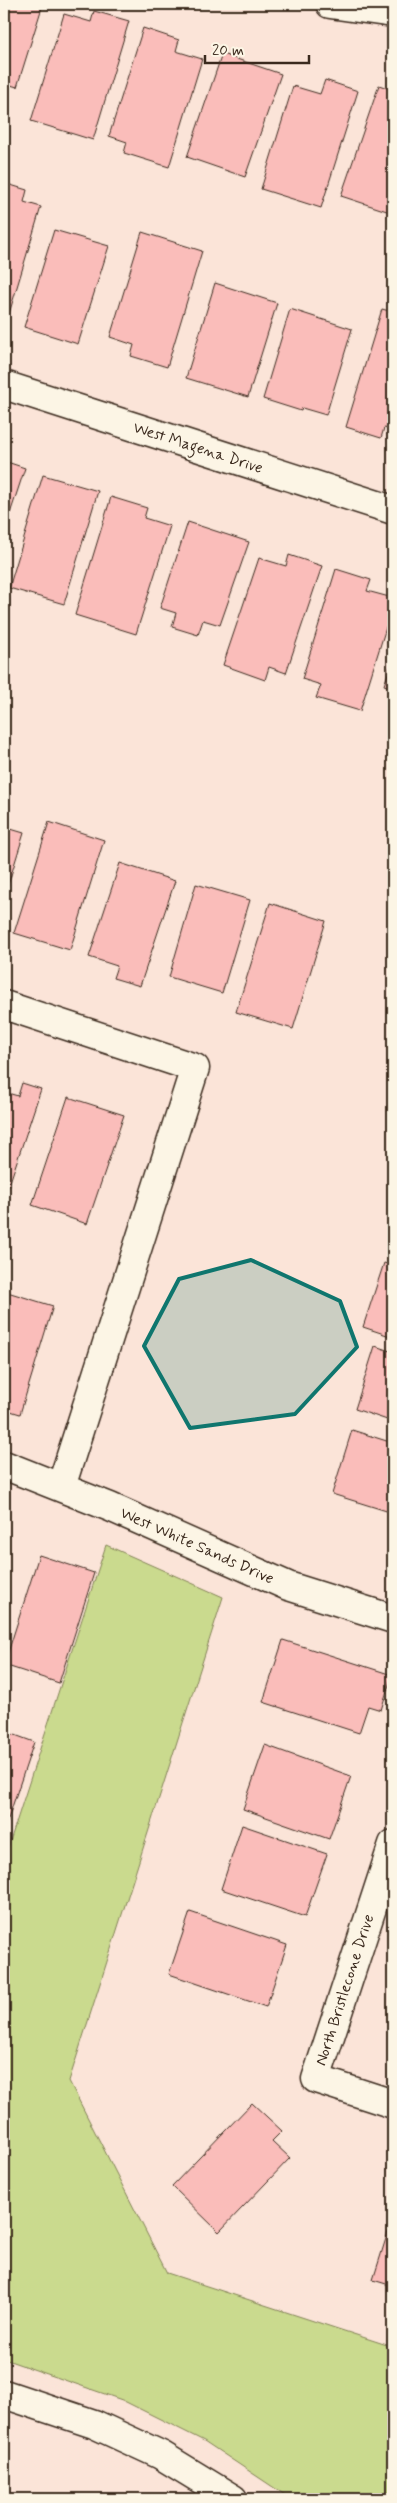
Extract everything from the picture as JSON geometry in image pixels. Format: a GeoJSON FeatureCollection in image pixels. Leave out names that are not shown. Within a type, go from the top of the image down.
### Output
{"type":"FeatureCollection","features":[{"type":"Feature","properties":{"kind":"street"},"geometry":{"type":"LineString","coordinates":[[330,4],[393,13]]}},
{"type":"Feature","properties":{"kind":"street","name":"West Magena Drive"},"geometry":{"type":"LineString","coordinates":[[4,385],[393,510]]}},
{"type":"Feature","properties":{"kind":"street"},"geometry":{"type":"LineString","coordinates":[[4,1005],[195,1068],[61,1487]]}},
{"type":"Feature","properties":{"kind":"street","name":"West White Sands Drive"},"geometry":{"type":"LineString","coordinates":[[4,1464],[288,1586],[393,1619]]}},
{"type":"Feature","properties":{"kind":"street","name":"North Bristlecone Drive"},"geometry":{"type":"LineString","coordinates":[[393,1844],[316,2079],[393,2104]]}},
{"type":"Feature","properties":{"kind":"street"},"geometry":{"type":"LineString","coordinates":[[4,2394],[94,2424],[161,2455],[234,2499]]}},
{"type":"Feature","properties":{"kind":"highlighted area"},"geometry":{"type":"Polygon","coordinates":[[[251,1260],[340,1301],[357,1347],[295,1414],[190,1428],[144,1346],[179,1279],[251,1260]]]}},
{"type":"Feature","properties":{"kind":"green space"},"geometry":{"type":"Polygon","coordinates":[[[106,1545],[223,1597],[69,2081],[167,2273],[393,2347],[393,2499],[291,2499],[204,2441],[122,2400],[4,2359],[4,1860],[106,1545]]]}},
{"type":"Feature","properties":{"kind":"building"},"geometry":{"type":"Polygon","coordinates":[[[4,4],[43,4],[17,87],[4,83],[4,4]]]}},
{"type":"Feature","properties":{"kind":"building"},"geometry":{"type":"Polygon","coordinates":[[[94,11],[129,21],[93,140],[31,121],[64,14],[91,22],[94,11]]]}},
{"type":"Feature","properties":{"kind":"building"},"geometry":{"type":"Polygon","coordinates":[[[143,28],[179,40],[176,51],[202,59],[169,167],[124,153],[127,142],[109,136],[143,28]]]}},
{"type":"Feature","properties":{"kind":"building"},"geometry":{"type":"Polygon","coordinates":[[[222,54],[281,74],[245,177],[187,157],[222,54]]]}},
{"type":"Feature","properties":{"kind":"building"},"geometry":{"type":"Polygon","coordinates":[[[325,80],[358,91],[321,208],[261,189],[293,86],[320,94],[325,80]]]}},
{"type":"Feature","properties":{"kind":"building"},"geometry":{"type":"Polygon","coordinates":[[[379,85],[393,90],[393,213],[341,196],[379,85]]]}},
{"type":"Feature","properties":{"kind":"building"},"geometry":{"type":"Polygon","coordinates":[[[4,183],[27,190],[24,202],[41,207],[8,317],[4,316],[4,183]]]}},
{"type":"Feature","properties":{"kind":"building"},"geometry":{"type":"Polygon","coordinates":[[[54,230],[109,246],[78,344],[24,327],[54,230]]]}},
{"type":"Feature","properties":{"kind":"building"},"geometry":{"type":"Polygon","coordinates":[[[142,232],[202,251],[167,367],[131,356],[134,345],[110,337],[142,232]]]}},
{"type":"Feature","properties":{"kind":"building"},"geometry":{"type":"Polygon","coordinates":[[[215,283],[277,303],[248,397],[186,378],[215,283]]]}},
{"type":"Feature","properties":{"kind":"building"},"geometry":{"type":"Polygon","coordinates":[[[290,309],[352,329],[326,415],[302,408],[301,411],[263,399],[290,309]]]}},
{"type":"Feature","properties":{"kind":"building"},"geometry":{"type":"Polygon","coordinates":[[[382,309],[393,312],[393,430],[384,428],[381,438],[346,427],[382,309]]]}},
{"type":"Feature","properties":{"kind":"building"},"geometry":{"type":"Polygon","coordinates":[[[4,461],[25,468],[4,532],[4,461]]]}},
{"type":"Feature","properties":{"kind":"building"},"geometry":{"type":"Polygon","coordinates":[[[43,475],[98,491],[64,604],[9,588],[43,475]]]}},
{"type":"Feature","properties":{"kind":"building"},"geometry":{"type":"Polygon","coordinates":[[[111,497],[147,508],[144,518],[170,526],[136,634],[75,615],[111,497]]]}},
{"type":"Feature","properties":{"kind":"building"},"geometry":{"type":"Polygon","coordinates":[[[188,522],[249,542],[220,625],[203,620],[198,635],[172,627],[176,613],[160,608],[188,522]]]}},
{"type":"Feature","properties":{"kind":"building"},"geometry":{"type":"Polygon","coordinates":[[[289,555],[322,566],[286,673],[269,667],[265,680],[223,665],[259,558],[286,566],[289,555]]]}},
{"type":"Feature","properties":{"kind":"building"},"geometry":{"type":"Polygon","coordinates":[[[336,569],[371,580],[367,591],[393,598],[393,605],[360,711],[316,698],[321,685],[302,679],[336,569]]]}},
{"type":"Feature","properties":{"kind":"building"},"geometry":{"type":"Polygon","coordinates":[[[393,659],[393,688],[384,685],[393,659]]]}},
{"type":"Feature","properties":{"kind":"building"},"geometry":{"type":"Polygon","coordinates":[[[49,822],[104,840],[70,950],[14,933],[49,822]]]}},
{"type":"Feature","properties":{"kind":"building"},"geometry":{"type":"Polygon","coordinates":[[[4,827],[24,833],[4,898],[4,827]]]}},
{"type":"Feature","properties":{"kind":"building"},"geometry":{"type":"Polygon","coordinates":[[[120,863],[175,881],[140,986],[113,978],[117,966],[89,957],[120,863]]]}},
{"type":"Feature","properties":{"kind":"building"},"geometry":{"type":"Polygon","coordinates":[[[196,884],[250,900],[222,993],[169,977],[196,884]]]}},
{"type":"Feature","properties":{"kind":"building"},"geometry":{"type":"Polygon","coordinates":[[[270,903],[326,921],[293,1029],[236,1012],[270,903]]]}},
{"type":"Feature","properties":{"kind":"building"},"geometry":{"type":"Polygon","coordinates":[[[22,1083],[41,1089],[6,1194],[4,1193],[4,1092],[18,1096],[22,1083]]]}},
{"type":"Feature","properties":{"kind":"building"},"geometry":{"type":"Polygon","coordinates":[[[68,1097],[124,1115],[87,1224],[32,1205],[68,1097]]]}},
{"type":"Feature","properties":{"kind":"building"},"geometry":{"type":"Polygon","coordinates":[[[384,1263],[393,1266],[393,1337],[363,1327],[384,1263]]]}},
{"type":"Feature","properties":{"kind":"building"},"geometry":{"type":"Polygon","coordinates":[[[4,1291],[53,1306],[20,1414],[4,1409],[4,1291]]]}},
{"type":"Feature","properties":{"kind":"building"},"geometry":{"type":"Polygon","coordinates":[[[375,1346],[393,1352],[393,1422],[355,1409],[375,1346]]]}},
{"type":"Feature","properties":{"kind":"building"},"geometry":{"type":"Polygon","coordinates":[[[352,1430],[393,1443],[393,1513],[332,1494],[352,1430]]]}},
{"type":"Feature","properties":{"kind":"building"},"geometry":{"type":"Polygon","coordinates":[[[4,1537],[7,1538],[4,1550],[4,1537]]]}},
{"type":"Feature","properties":{"kind":"building"},"geometry":{"type":"Polygon","coordinates":[[[39,1555],[94,1573],[59,1683],[4,1665],[39,1555]]]}},
{"type":"Feature","properties":{"kind":"building"},"geometry":{"type":"Polygon","coordinates":[[[283,1640],[392,1675],[381,1710],[368,1706],[359,1733],[263,1702],[283,1640]]]}},
{"type":"Feature","properties":{"kind":"building"},"geometry":{"type":"Polygon","coordinates":[[[4,1731],[34,1742],[4,1831],[4,1731]]]}},
{"type":"Feature","properties":{"kind":"building"},"geometry":{"type":"Polygon","coordinates":[[[265,1745],[351,1776],[329,1839],[243,1809],[265,1745]]]}},
{"type":"Feature","properties":{"kind":"building"},"geometry":{"type":"Polygon","coordinates":[[[242,1825],[327,1854],[305,1917],[221,1889],[242,1825]]]}},
{"type":"Feature","properties":{"kind":"building"},"geometry":{"type":"Polygon","coordinates":[[[190,1912],[287,1945],[266,2007],[169,1974],[190,1912]]]}},
{"type":"Feature","properties":{"kind":"building"},"geometry":{"type":"Polygon","coordinates":[[[252,2103],[282,2131],[272,2141],[290,2158],[219,2232],[172,2186],[252,2103]]]}},
{"type":"Feature","properties":{"kind":"building"},"geometry":{"type":"Polygon","coordinates":[[[393,2216],[393,2286],[373,2280],[393,2216]]]}}]}
